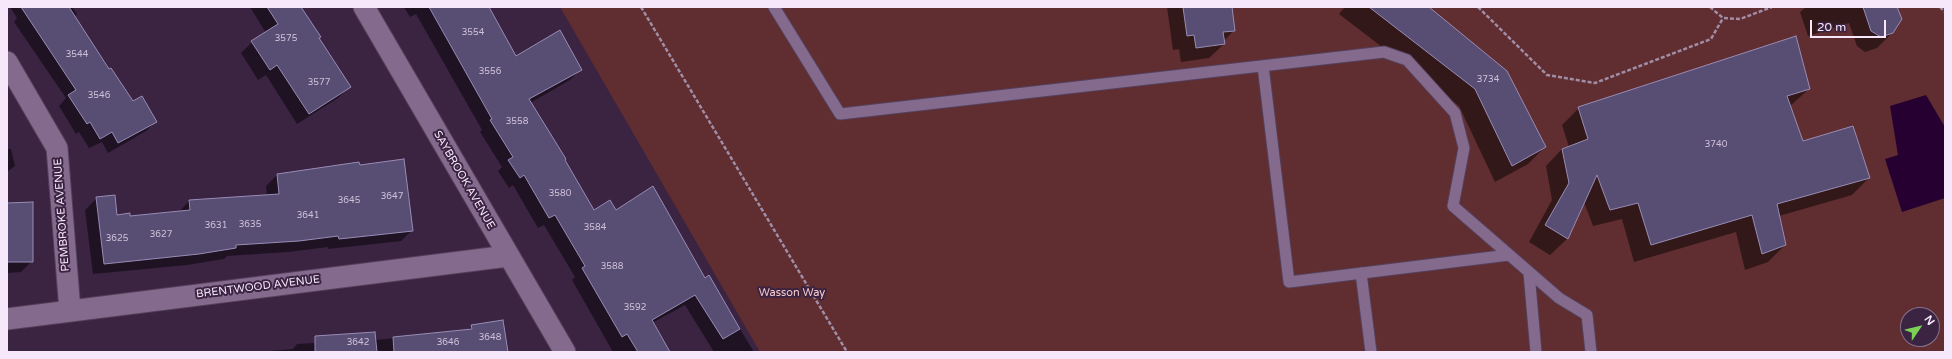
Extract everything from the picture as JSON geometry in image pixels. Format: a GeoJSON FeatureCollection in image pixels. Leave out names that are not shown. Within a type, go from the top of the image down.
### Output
{"type":"FeatureCollection","features":[{"type":"Feature","properties":{"kind":"street","name":"SAYBROOK AVENUE"},"geometry":{"type":"LineString","coordinates":[[364,7],[565,352]]}},
{"type":"Feature","properties":{"kind":"street","name":"PEMBROKE AVENUE"},"geometry":{"type":"LineString","coordinates":[[7,62],[57,148],[70,311]]}},
{"type":"Feature","properties":{"kind":"street","name":"BRENTWOOD AVENUE"},"geometry":{"type":"LineString","coordinates":[[7,319],[508,256]]}},
{"type":"Feature","properties":{"kind":"lane"},"geometry":{"type":"LineString","coordinates":[[774,7],[840,114],[1384,52],[1407,60],[1455,113],[1464,148],[1453,206],[1559,298],[1587,315],[1591,352]]}},
{"type":"Feature","properties":{"kind":"lane"},"geometry":{"type":"LineString","coordinates":[[1263,66],[1289,282],[1509,255]]}},
{"type":"Feature","properties":{"kind":"lane"},"geometry":{"type":"LineString","coordinates":[[1361,273],[1371,352]]}},
{"type":"Feature","properties":{"kind":"lane"},"geometry":{"type":"LineString","coordinates":[[1529,273],[1536,352]]}},
{"type":"Feature","properties":{"kind":"path"},"geometry":{"type":"LineString","coordinates":[[641,7],[847,352]]}},
{"type":"Feature","properties":{"kind":"path"},"geometry":{"type":"LineString","coordinates":[[1478,7],[1547,75],[1595,83],[1711,39],[1723,18]]}},
{"type":"Feature","properties":{"kind":"path"},"geometry":{"type":"LineString","coordinates":[[1710,7],[1723,18],[1740,19],[1772,7]]}},
{"type":"Feature","properties":{"kind":"path"},"geometry":{"type":"LineString","coordinates":[[1940,7],[1945,12]]}},
{"type":"Feature","properties":{"kind":"green space","name":"Wasson Way"},"geometry":{"type":"Polygon","coordinates":[[[560,7],[1945,7],[1945,352],[760,352],[560,7]]]}},
{"type":"Feature","properties":{"kind":"shaded area"},"geometry":{"type":"Polygon","coordinates":[[[1926,95],[1945,127],[1945,198],[1902,212],[1885,159],[1898,155],[1890,106],[1926,95]]]}},
{"type":"Feature","properties":{"kind":"building"},"geometry":{"type":"Polygon","coordinates":[[[21,7],[69,7],[109,69],[111,68],[133,101],[142,96],[157,122],[118,143],[112,132],[100,139],[90,122],[87,124],[68,95],[76,90],[21,7]]]}},
{"type":"Feature","properties":{"kind":"building"},"geometry":{"type":"Polygon","coordinates":[[[267,7],[301,7],[351,87],[309,114],[277,65],[270,70],[251,41],[278,24],[267,7]]]}},
{"type":"Feature","properties":{"kind":"building"},"geometry":{"type":"Polygon","coordinates":[[[429,7],[489,7],[516,56],[560,30],[582,70],[529,99],[566,159],[565,160],[594,210],[610,200],[616,210],[653,186],[705,278],[709,275],[740,329],[723,339],[695,295],[652,320],[670,352],[638,352],[627,334],[622,337],[582,268],[585,266],[555,215],[549,218],[524,175],[520,178],[508,160],[513,157],[490,120],[492,119],[429,7]]]}},
{"type":"Feature","properties":{"kind":"building"},"geometry":{"type":"Polygon","coordinates":[[[1183,7],[1232,7],[1235,31],[1223,32],[1225,44],[1196,48],[1194,35],[1187,36],[1183,7]]]}},
{"type":"Feature","properties":{"kind":"building"},"geometry":{"type":"Polygon","coordinates":[[[1369,7],[1429,7],[1507,71],[1546,147],[1512,166],[1475,89],[1369,7]]]}},
{"type":"Feature","properties":{"kind":"building"},"geometry":{"type":"Polygon","coordinates":[[[1863,7],[1897,7],[1902,19],[1893,33],[1881,37],[1871,31],[1863,7]]]}},
{"type":"Feature","properties":{"kind":"building"},"geometry":{"type":"Polygon","coordinates":[[[1796,36],[1810,89],[1787,96],[1803,141],[1853,126],[1870,178],[1777,204],[1786,245],[1762,254],[1752,215],[1651,245],[1638,203],[1610,210],[1597,175],[1568,239],[1545,225],[1569,183],[1562,149],[1588,139],[1578,107],[1796,36]]]}},
{"type":"Feature","properties":{"kind":"building"},"geometry":{"type":"Polygon","coordinates":[[[404,159],[413,231],[339,239],[338,236],[299,241],[236,245],[236,248],[199,254],[104,264],[96,197],[115,195],[117,215],[130,213],[130,216],[190,210],[189,200],[279,194],[277,174],[359,162],[360,165],[404,159]]]}},
{"type":"Feature","properties":{"kind":"building"},"geometry":{"type":"Polygon","coordinates":[[[33,202],[33,262],[7,262],[7,203],[33,202]]]}},
{"type":"Feature","properties":{"kind":"building"},"geometry":{"type":"Polygon","coordinates":[[[503,320],[508,352],[394,352],[393,337],[472,329],[471,325],[503,320]]]}},
{"type":"Feature","properties":{"kind":"building"},"geometry":{"type":"Polygon","coordinates":[[[375,332],[377,352],[315,352],[315,336],[375,332]]]}}]}
